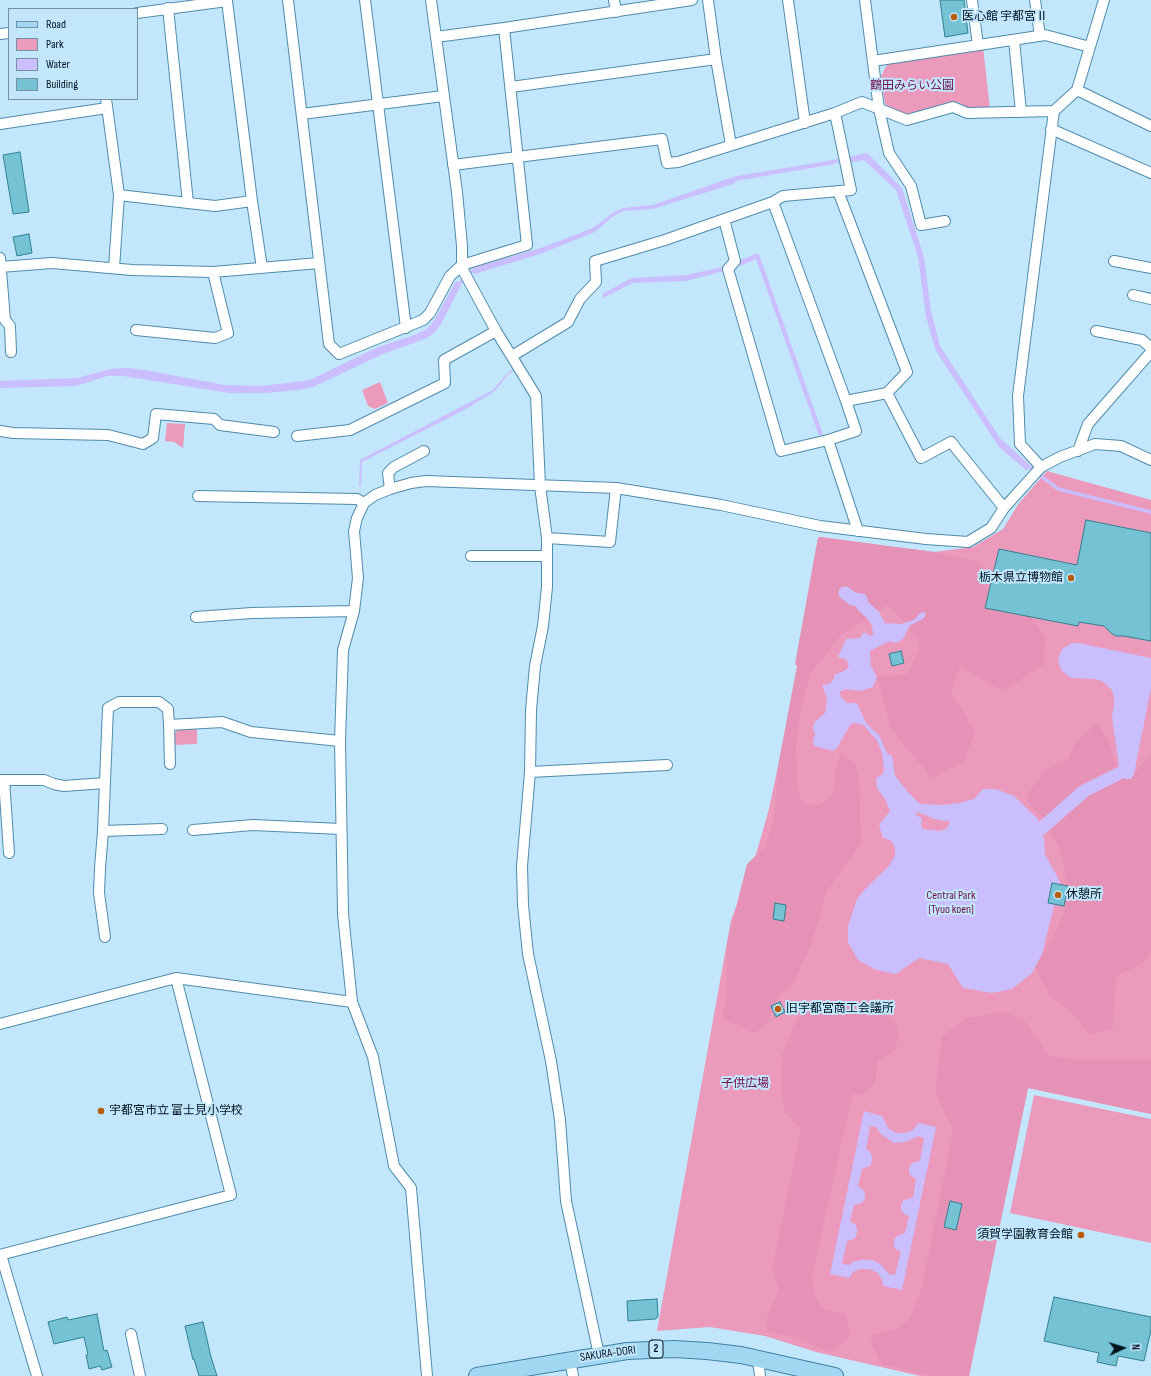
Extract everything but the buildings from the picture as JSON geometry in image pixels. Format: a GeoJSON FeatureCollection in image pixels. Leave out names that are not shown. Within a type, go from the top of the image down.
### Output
{"type":"FeatureCollection","features":[{"type":"Feature","properties":{"kind":"main road","name":"SAKURA-DORI"},"geometry":{"type":"LineString","coordinates":[[477,1376],[627,1351],[675,1349],[707,1351],[758,1359],[834,1376]]}},
{"type":"Feature","properties":{"kind":"street"},"geometry":{"type":"LineString","coordinates":[[288,0],[329,344],[339,354],[423,320],[430,313],[450,276],[463,268],[527,245],[504,28]]}},
{"type":"Feature","properties":{"kind":"street"},"geometry":{"type":"LineString","coordinates":[[365,0],[406,328]]}},
{"type":"Feature","properties":{"kind":"street"},"geometry":{"type":"LineString","coordinates":[[431,0],[453,165],[463,268],[470,284],[496,331],[536,396],[540,486],[547,538],[546,595],[543,626],[535,666],[531,710],[530,772],[522,866],[523,905],[528,954],[550,1061],[560,1120],[566,1201],[599,1355]]}},
{"type":"Feature","properties":{"kind":"street"},"geometry":{"type":"LineString","coordinates":[[614,0],[616,12]]}},
{"type":"Feature","properties":{"kind":"street"},"geometry":{"type":"LineString","coordinates":[[436,37],[692,0]]}},
{"type":"Feature","properties":{"kind":"street"},"geometry":{"type":"LineString","coordinates":[[708,0],[716,59],[731,146]]}},
{"type":"Feature","properties":{"kind":"street"},"geometry":{"type":"LineString","coordinates":[[788,0],[805,123]]}},
{"type":"Feature","properties":{"kind":"street"},"geometry":{"type":"LineString","coordinates":[[865,0],[879,109],[889,153],[910,186],[921,225],[945,221]]}},
{"type":"Feature","properties":{"kind":"street"},"geometry":{"type":"LineString","coordinates":[[972,0],[978,45]]}},
{"type":"Feature","properties":{"kind":"street"},"geometry":{"type":"LineString","coordinates":[[1036,0],[1040,36]]}},
{"type":"Feature","properties":{"kind":"street"},"geometry":{"type":"LineString","coordinates":[[1041,467],[1020,444],[1018,396],[1051,129],[1054,111],[1077,90],[1104,0]]}},
{"type":"Feature","properties":{"kind":"street"},"geometry":{"type":"LineString","coordinates":[[138,13],[227,1],[252,201],[262,268]]}},
{"type":"Feature","properties":{"kind":"street"},"geometry":{"type":"LineString","coordinates":[[168,8],[188,203]]}},
{"type":"Feature","properties":{"kind":"street"},"geometry":{"type":"LineString","coordinates":[[873,61],[1045,35],[1090,47]]}},
{"type":"Feature","properties":{"kind":"street"},"geometry":{"type":"LineString","coordinates":[[1014,40],[1021,112]]}},
{"type":"Feature","properties":{"kind":"street"},"geometry":{"type":"LineString","coordinates":[[511,87],[716,59]]}},
{"type":"Feature","properties":{"kind":"street"},"geometry":{"type":"LineString","coordinates":[[1077,90],[1150,124]]}},
{"type":"Feature","properties":{"kind":"street"},"geometry":{"type":"LineString","coordinates":[[302,114],[443,96]]}},
{"type":"Feature","properties":{"kind":"street"},"geometry":{"type":"LineString","coordinates":[[453,165],[662,139],[667,163],[678,162],[805,123],[862,102],[907,120],[954,107],[967,113],[1054,111]]}},
{"type":"Feature","properties":{"kind":"street"},"geometry":{"type":"LineString","coordinates":[[0,124],[106,104],[119,195],[114,268]]}},
{"type":"Feature","properties":{"kind":"street"},"geometry":{"type":"LineString","coordinates":[[512,356],[568,322],[580,299],[596,282],[595,261],[665,240],[773,202],[783,196],[851,190],[835,113]]}},
{"type":"Feature","properties":{"kind":"street"},"geometry":{"type":"LineString","coordinates":[[1051,129],[1151,173]]}},
{"type":"Feature","properties":{"kind":"street"},"geometry":{"type":"LineString","coordinates":[[838,192],[907,372],[887,393],[846,401]]}},
{"type":"Feature","properties":{"kind":"street"},"geometry":{"type":"LineString","coordinates":[[119,195],[214,206],[252,201]]}},
{"type":"Feature","properties":{"kind":"street"},"geometry":{"type":"LineString","coordinates":[[724,219],[735,261],[728,269],[781,451],[828,440],[856,431],[773,202]]}},
{"type":"Feature","properties":{"kind":"street"},"geometry":{"type":"LineString","coordinates":[[1114,261],[1151,268]]}},
{"type":"Feature","properties":{"kind":"street"},"geometry":{"type":"LineString","coordinates":[[11,352],[10,326],[5,320],[0,264],[52,263],[114,268],[213,272],[319,263]]}},
{"type":"Feature","properties":{"kind":"street"},"geometry":{"type":"LineString","coordinates":[[136,330],[215,338],[228,333],[213,272]]}},
{"type":"Feature","properties":{"kind":"street"},"geometry":{"type":"LineString","coordinates":[[1133,295],[1151,299]]}},
{"type":"Feature","properties":{"kind":"street"},"geometry":{"type":"LineString","coordinates":[[297,436],[350,430],[445,383],[444,360],[496,331]]}},
{"type":"Feature","properties":{"kind":"street"},"geometry":{"type":"LineString","coordinates":[[1096,331],[1142,340],[1151,348]]}},
{"type":"Feature","properties":{"kind":"street"},"geometry":{"type":"LineString","coordinates":[[1078,451],[1088,424],[1151,352]]}},
{"type":"Feature","properties":{"kind":"street"},"geometry":{"type":"LineString","coordinates":[[887,393],[921,458],[951,442],[1004,508]]}},
{"type":"Feature","properties":{"kind":"street"},"geometry":{"type":"LineString","coordinates":[[0,431],[13,433],[108,435],[143,444],[153,438],[156,414],[214,419],[220,425],[274,432]]}},
{"type":"Feature","properties":{"kind":"street"},"geometry":{"type":"LineString","coordinates":[[828,440],[858,531]]}},
{"type":"Feature","properties":{"kind":"street"},"geometry":{"type":"LineString","coordinates":[[427,1376],[410,1188],[394,1166],[373,1057],[352,1002],[343,914],[340,741],[343,650],[354,611],[358,578],[354,531],[357,518],[364,503],[390,489],[411,483],[426,481],[616,488],[663,494],[820,526],[926,539],[968,542],[991,528],[1004,508],[1041,467],[1060,457],[1095,444],[1121,446],[1151,460]]}},
{"type":"Feature","properties":{"kind":"street"},"geometry":{"type":"LineString","coordinates":[[390,489],[388,473],[424,451]]}},
{"type":"Feature","properties":{"kind":"street"},"geometry":{"type":"LineString","coordinates":[[547,538],[610,542],[616,488]]}},
{"type":"Feature","properties":{"kind":"street"},"geometry":{"type":"LineString","coordinates":[[198,496],[357,499],[364,503]]}},
{"type":"Feature","properties":{"kind":"street"},"geometry":{"type":"LineString","coordinates":[[471,556],[546,556]]}},
{"type":"Feature","properties":{"kind":"street"},"geometry":{"type":"LineString","coordinates":[[196,617],[252,613],[354,611]]}},
{"type":"Feature","properties":{"kind":"street"},"geometry":{"type":"LineString","coordinates":[[105,937],[99,893],[108,708],[119,702],[159,702],[168,709],[170,764]]}},
{"type":"Feature","properties":{"kind":"street"},"geometry":{"type":"LineString","coordinates":[[169,725],[222,722],[252,732],[340,741]]}},
{"type":"Feature","properties":{"kind":"street"},"geometry":{"type":"LineString","coordinates":[[530,772],[667,765]]}},
{"type":"Feature","properties":{"kind":"street"},"geometry":{"type":"LineString","coordinates":[[9,853],[2,780],[44,780],[64,786],[105,783]]}},
{"type":"Feature","properties":{"kind":"street"},"geometry":{"type":"LineString","coordinates":[[193,830],[253,825],[342,829]]}},
{"type":"Feature","properties":{"kind":"street"},"geometry":{"type":"LineString","coordinates":[[103,831],[162,829]]}},
{"type":"Feature","properties":{"kind":"street"},"geometry":{"type":"LineString","coordinates":[[0,1024],[176,978],[352,1002]]}},
{"type":"Feature","properties":{"kind":"street"},"geometry":{"type":"LineString","coordinates":[[37,1376],[1,1255],[231,1195],[176,978]]}},
{"type":"Feature","properties":{"kind":"street"},"geometry":{"type":"LineString","coordinates":[[131,1334],[140,1376]]}},
{"type":"Feature","properties":{"kind":"street"},"geometry":{"type":"LineString","coordinates":[[758,1359],[760,1376]]}},
{"type":"Feature","properties":{"kind":"street"},"geometry":{"type":"LineString","coordinates":[[570,1360],[573,1376]]}},
{"type":"Feature","properties":{"kind":"green space","name":"鶴田みらい公園"},"geometry":{"type":"Polygon","coordinates":[[[983,47],[990,109],[967,109],[958,102],[908,116],[894,111],[885,104],[881,76],[889,61],[983,47]]]}},
{"type":"Feature","properties":{"kind":"green space"},"geometry":{"type":"Polygon","coordinates":[[[380,382],[388,403],[375,409],[368,406],[362,390],[380,382]]]}},
{"type":"Feature","properties":{"kind":"green space"},"geometry":{"type":"Polygon","coordinates":[[[167,423],[185,424],[183,448],[174,442],[165,441],[167,423]]]}},
{"type":"Feature","properties":{"kind":"green space","name":"Central Park (Tyuo koen)"},"geometry":{"type":"Polygon","coordinates":[[[1047,471],[1151,500],[1151,1114],[1028,1088],[969,1376],[920,1376],[816,1352],[765,1336],[710,1327],[657,1331],[731,920],[754,861],[768,813],[785,734],[821,537],[934,552],[973,547],[1003,529],[1019,503],[1047,471]]]}},
{"type":"Feature","properties":{"kind":"green space"},"geometry":{"type":"Polygon","coordinates":[[[197,727],[197,744],[174,745],[174,734],[180,728],[197,727]]]}},
{"type":"Feature","properties":{"kind":"green space"},"geometry":{"type":"Polygon","coordinates":[[[1034,1095],[1151,1119],[1151,1243],[1010,1213],[1034,1095]]]}},
{"type":"Feature","properties":{"kind":"shaded area"},"geometry":{"type":"Polygon","coordinates":[[[818,537],[934,552],[980,562],[989,590],[985,608],[1031,617],[1046,639],[1043,665],[1003,691],[960,667],[951,693],[975,731],[964,762],[932,778],[891,729],[877,677],[908,674],[919,649],[919,640],[887,605],[842,634],[811,673],[803,700],[798,729],[796,749],[798,792],[801,799],[806,804],[816,806],[825,802],[834,792],[835,773],[840,754],[854,762],[859,776],[861,843],[827,891],[811,945],[793,984],[780,994],[767,1024],[755,1033],[722,1018],[726,1000],[727,943],[747,864],[765,847],[774,818],[778,766],[797,666],[795,664],[818,537]]]}},
{"type":"Feature","properties":{"kind":"shaded area"},"geometry":{"type":"Polygon","coordinates":[[[1097,723],[1108,740],[1120,773],[1134,774],[1151,753],[1151,952],[1144,963],[1116,976],[1113,1029],[1090,1035],[1068,1009],[1049,995],[1035,967],[1055,933],[1064,913],[1065,872],[1059,847],[1050,833],[1045,821],[1027,800],[1031,789],[1046,769],[1067,760],[1076,741],[1097,723]]]}},
{"type":"Feature","properties":{"kind":"shaded area"},"geometry":{"type":"Polygon","coordinates":[[[846,1000],[883,1008],[898,1027],[899,1037],[894,1051],[878,1061],[875,1084],[862,1096],[853,1094],[853,1092],[812,1276],[815,1298],[824,1309],[845,1314],[850,1331],[849,1339],[830,1352],[789,1336],[766,1332],[767,1316],[779,1290],[772,1269],[801,1129],[784,1111],[781,1091],[782,1055],[797,1018],[823,1005],[846,1000]]]}},
{"type":"Feature","properties":{"kind":"shaded area"},"geometry":{"type":"Polygon","coordinates":[[[1003,1012],[1024,1020],[1049,1056],[1079,1060],[1151,1060],[1151,1114],[1028,1088],[969,1376],[932,1376],[881,1364],[871,1343],[872,1335],[895,1329],[910,1319],[922,1286],[953,1131],[935,1091],[942,1037],[965,1018],[1003,1012]]]}},
{"type":"Feature","properties":{"kind":"water"},"geometry":{"type":"Polygon","coordinates":[[[867,153],[902,188],[924,257],[931,310],[940,346],[1000,438],[1030,465],[1027,471],[999,447],[936,351],[926,317],[918,257],[896,190],[864,160],[849,163],[848,157],[867,153]]]}},
{"type":"Feature","properties":{"kind":"water"},"geometry":{"type":"Polygon","coordinates":[[[834,160],[835,164],[736,181],[733,184],[653,209],[624,211],[612,217],[595,232],[540,254],[475,274],[471,268],[541,248],[593,228],[611,214],[623,208],[653,205],[736,176],[834,160]]]}},
{"type":"Feature","properties":{"kind":"water"},"geometry":{"type":"Polygon","coordinates":[[[759,254],[823,434],[819,436],[756,259],[740,266],[738,261],[759,254]]]}},
{"type":"Feature","properties":{"kind":"water"},"geometry":{"type":"Polygon","coordinates":[[[723,267],[724,271],[686,281],[633,283],[603,298],[602,294],[632,278],[686,275],[723,267]]]}},
{"type":"Feature","properties":{"kind":"water"},"geometry":{"type":"Polygon","coordinates":[[[456,281],[461,285],[440,326],[432,335],[383,354],[313,387],[267,393],[229,393],[123,376],[107,376],[76,386],[0,388],[0,381],[77,378],[110,369],[127,368],[225,385],[262,386],[310,380],[376,348],[425,330],[435,319],[456,281]]]}},
{"type":"Feature","properties":{"kind":"water"},"geometry":{"type":"Polygon","coordinates":[[[515,367],[516,369],[508,375],[495,391],[464,410],[362,462],[361,486],[359,486],[360,460],[493,390],[515,367]]]}},
{"type":"Feature","properties":{"kind":"water"},"geometry":{"type":"Polygon","coordinates":[[[925,612],[925,616],[923,619],[910,625],[903,639],[896,643],[891,641],[885,643],[870,651],[871,666],[877,677],[873,687],[860,691],[846,689],[839,692],[847,703],[857,703],[865,721],[879,735],[887,753],[892,756],[895,776],[920,804],[943,805],[959,803],[974,799],[983,789],[996,789],[1014,796],[1038,819],[1044,839],[1045,854],[1060,882],[1042,954],[1032,973],[1012,989],[992,993],[963,988],[948,964],[919,958],[896,974],[876,970],[858,960],[848,942],[848,926],[857,899],[888,867],[895,856],[895,848],[892,841],[883,838],[879,825],[890,811],[885,799],[877,788],[876,778],[883,774],[884,768],[882,753],[877,740],[864,725],[854,723],[850,725],[837,748],[833,751],[814,746],[814,723],[825,713],[827,701],[822,685],[829,684],[834,679],[834,675],[849,667],[847,660],[838,657],[846,639],[860,638],[864,632],[870,636],[879,632],[886,623],[901,624],[914,620],[920,613],[925,612]],[[916,812],[917,816],[922,819],[921,826],[923,829],[938,831],[946,829],[949,824],[949,820],[945,821],[934,819],[916,812]]]}},
{"type":"Feature","properties":{"kind":"water"},"geometry":{"type":"Polygon","coordinates":[[[1072,643],[1151,658],[1151,688],[1134,774],[1131,779],[1125,779],[1120,773],[1112,717],[1114,697],[1112,690],[1102,681],[1095,679],[1071,678],[1061,670],[1058,660],[1062,649],[1072,643]]]}},
{"type":"Feature","properties":{"kind":"water"},"geometry":{"type":"Polygon","coordinates":[[[864,1111],[882,1116],[888,1128],[896,1133],[905,1133],[913,1130],[918,1123],[936,1127],[902,1290],[883,1286],[882,1280],[878,1273],[869,1269],[860,1269],[853,1272],[849,1278],[830,1274],[864,1111]],[[870,1126],[866,1150],[869,1151],[872,1156],[872,1161],[870,1166],[862,1169],[858,1186],[865,1193],[865,1198],[862,1203],[854,1205],[850,1222],[855,1224],[857,1233],[855,1238],[847,1241],[842,1264],[849,1265],[853,1262],[861,1260],[872,1260],[880,1264],[889,1274],[895,1275],[901,1251],[897,1250],[894,1246],[894,1240],[897,1236],[905,1233],[909,1216],[904,1214],[901,1210],[901,1204],[904,1200],[913,1198],[916,1179],[909,1174],[909,1168],[912,1163],[920,1161],[924,1138],[919,1136],[905,1142],[894,1143],[881,1134],[876,1127],[870,1126]]]}},
{"type":"Feature","properties":{"kind":"waterway"},"geometry":{"type":"LineString","coordinates":[[830,162],[843,160]]}},
{"type":"Feature","properties":{"kind":"waterway"},"geometry":{"type":"LineString","coordinates":[[457,286],[472,271],[476,270]]}},
{"type":"Feature","properties":{"kind":"waterway"},"geometry":{"type":"LineString","coordinates":[[1027,465],[1058,489],[1151,512]]}},
{"type":"Feature","properties":{"kind":"waterway"},"geometry":{"type":"LineString","coordinates":[[845,593],[853,599],[861,600],[863,606],[874,616],[879,626],[879,631]]}},
{"type":"Feature","properties":{"kind":"waterway"},"geometry":{"type":"LineString","coordinates":[[1042,828],[1084,791],[1120,773]]}},
{"type":"Feature","properties":{"kind":"place","name":"医心館 宇都宮Ⅱ"},"geometry":{"type":"Point","coordinates":[954,17]}},
{"type":"Feature","properties":{"kind":"place","name":"栃木県立博物館"},"geometry":{"type":"Point","coordinates":[1071,578]}},
{"type":"Feature","properties":{"kind":"place","name":"休憩所"},"geometry":{"type":"Point","coordinates":[1058,895]}},
{"type":"Feature","properties":{"kind":"place","name":"旧宇都宮商工会議所"},"geometry":{"type":"Point","coordinates":[778,1009]}},
{"type":"Feature","properties":{"kind":"place","name":"宇都宮市立 富士見小学校"},"geometry":{"type":"Point","coordinates":[101,1111]}},
{"type":"Feature","properties":{"kind":"place","name":"須賀学園教育会館"},"geometry":{"type":"Point","coordinates":[1081,1235]}},
{"type":"Feature","properties":{"kind":"park label","name":"子供広場"},"geometry":{"type":"Point","coordinates":[745,1084]}}]}
